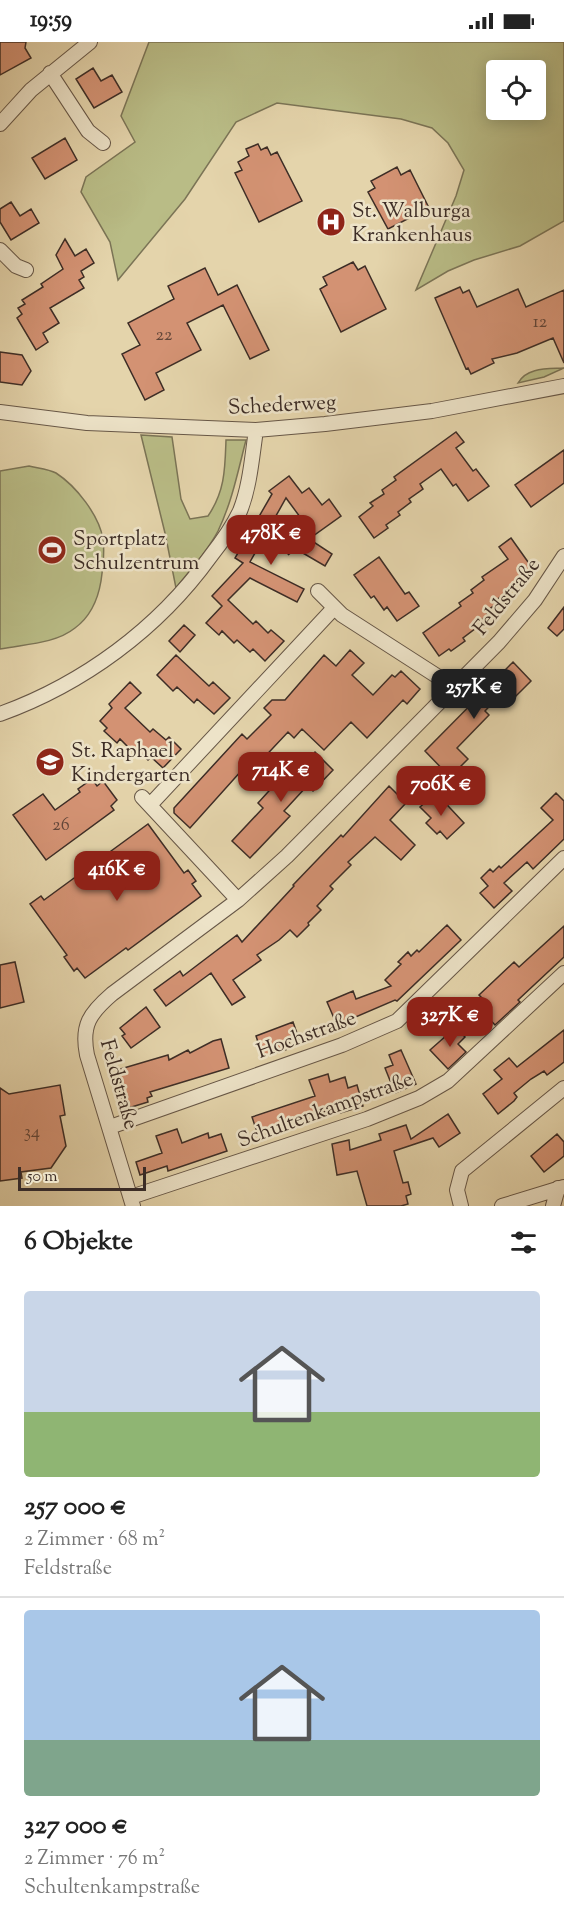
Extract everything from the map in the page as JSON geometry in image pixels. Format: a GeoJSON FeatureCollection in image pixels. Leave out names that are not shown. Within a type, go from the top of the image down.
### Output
{"type":"FeatureCollection","features":[{"type":"Feature","properties":{"kind":"street"},"geometry":{"type":"LineString","coordinates":[[0,124],[50,73],[90,42]]}},
{"type":"Feature","properties":{"kind":"street"},"geometry":{"type":"LineString","coordinates":[[50,73],[88,131],[103,142]]}},
{"type":"Feature","properties":{"kind":"street"},"geometry":{"type":"LineString","coordinates":[[0,250],[16,266],[26,270]]}},
{"type":"Feature","properties":{"kind":"street","name":"Schederweg"},"geometry":{"type":"LineString","coordinates":[[0,412],[87,423],[256,430],[432,411],[564,386]]}},
{"type":"Feature","properties":{"kind":"street"},"geometry":{"type":"LineString","coordinates":[[0,714],[46,695],[96,667],[142,631],[180,594],[218,547],[237,516],[248,486],[256,430]]}},
{"type":"Feature","properties":{"kind":"street","name":"Feldstraße"},"geometry":{"type":"LineString","coordinates":[[132,1202],[86,1049],[85,1031],[89,1017],[112,994],[238,900],[287,856],[522,616],[564,556]]}},
{"type":"Feature","properties":{"kind":"street"},"geometry":{"type":"LineString","coordinates":[[318,591],[334,608],[454,687]]}},
{"type":"Feature","properties":{"kind":"street"},"geometry":{"type":"LineString","coordinates":[[238,900],[146,801],[334,608]]}},
{"type":"Feature","properties":{"kind":"street","name":"Hochstraße"},"geometry":{"type":"LineString","coordinates":[[110,1127],[342,1045],[397,1021],[564,858]]}},
{"type":"Feature","properties":{"kind":"street","name":"Schultenkampstraße"},"geometry":{"type":"LineString","coordinates":[[132,1202],[357,1122],[430,1093],[448,1081],[564,973]]}},
{"type":"Feature","properties":{"kind":"street"},"geometry":{"type":"LineString","coordinates":[[461,1206],[457,1190],[462,1171],[564,1088]]}},
{"type":"Feature","properties":{"kind":"street"},"geometry":{"type":"LineString","coordinates":[[502,1206],[561,1187]]}},
{"type":"Feature","properties":{"kind":"street"},"geometry":{"type":"LineString","coordinates":[[553,1206],[561,1187]]}},
{"type":"Feature","properties":{"kind":"green space"},"geometry":{"type":"Polygon","coordinates":[[[149,42],[564,42],[564,221],[520,246],[474,260],[448,271],[416,290],[456,196],[464,170],[448,143],[432,128],[401,119],[277,103],[236,122],[185,199],[118,280],[110,242],[81,192],[86,177],[135,142],[121,116],[149,42]]]}},
{"type":"Feature","properties":{"kind":"green space"},"geometry":{"type":"Polygon","coordinates":[[[564,368],[544,377],[518,383],[532,371],[564,368]]]}},
{"type":"Feature","properties":{"kind":"green space"},"geometry":{"type":"Polygon","coordinates":[[[141,435],[172,437],[181,499],[190,519],[208,516],[214,507],[221,489],[226,440],[246,440],[231,498],[218,531],[204,554],[176,588],[165,533],[141,435]]]}},
{"type":"Feature","properties":{"kind":"green space","name":"Sportplatz Schulzentrum"},"geometry":{"type":"Polygon","coordinates":[[[29,466],[56,473],[79,493],[92,511],[103,539],[101,581],[92,607],[85,619],[75,628],[49,640],[0,649],[0,471],[29,466]]]}},
{"type":"Feature","properties":{"kind":"building"},"geometry":{"type":"Polygon","coordinates":[[[0,42],[26,42],[25,48],[31,58],[0,75],[0,42]]]}},
{"type":"Feature","properties":{"kind":"building"},"geometry":{"type":"Polygon","coordinates":[[[93,68],[101,81],[112,75],[122,92],[94,108],[76,79],[93,68]]]}},
{"type":"Feature","properties":{"kind":"building"},"geometry":{"type":"Polygon","coordinates":[[[65,138],[77,160],[45,179],[32,158],[65,138]]]}},
{"type":"Feature","properties":{"kind":"building"},"geometry":{"type":"Polygon","coordinates":[[[258,144],[261,150],[267,147],[271,155],[277,152],[302,201],[259,222],[235,173],[242,170],[238,162],[249,156],[246,149],[258,144]]]}},
{"type":"Feature","properties":{"kind":"building"},"geometry":{"type":"Polygon","coordinates":[[[397,167],[401,175],[410,170],[429,208],[388,229],[368,192],[375,188],[371,181],[397,167]]]}},
{"type":"Feature","properties":{"kind":"building"},"geometry":{"type":"Polygon","coordinates":[[[11,202],[20,216],[31,209],[39,223],[11,240],[0,222],[0,209],[11,202]]]}},
{"type":"Feature","properties":{"kind":"building"},"geometry":{"type":"Polygon","coordinates":[[[65,239],[75,256],[86,249],[94,263],[81,271],[84,277],[79,280],[84,288],[50,308],[59,323],[43,333],[48,342],[36,350],[17,318],[22,314],[18,308],[25,304],[22,300],[43,287],[41,284],[63,269],[56,255],[65,239]]]}},
{"type":"Feature","properties":{"kind":"building"},"geometry":{"type":"Polygon","coordinates":[[[353,262],[358,270],[365,266],[386,309],[341,332],[320,289],[327,285],[323,277],[353,262]]]}},
{"type":"Feature","properties":{"kind":"building"},"geometry":{"type":"Polygon","coordinates":[[[205,268],[218,295],[237,285],[269,350],[250,359],[223,305],[187,323],[201,350],[156,373],[164,390],[145,400],[122,354],[140,345],[128,323],[174,299],[168,286],[205,268]]]}},
{"type":"Feature","properties":{"kind":"building"},"geometry":{"type":"Polygon","coordinates":[[[460,287],[463,293],[469,290],[477,307],[518,289],[526,307],[564,290],[564,363],[553,338],[517,353],[492,359],[494,363],[471,374],[468,368],[466,369],[435,298],[460,287]]]}},
{"type":"Feature","properties":{"kind":"building"},"geometry":{"type":"Polygon","coordinates":[[[0,352],[22,355],[31,371],[22,385],[0,382],[0,352]]]}},
{"type":"Feature","properties":{"kind":"building"},"geometry":{"type":"Polygon","coordinates":[[[456,432],[464,442],[456,448],[473,471],[476,469],[489,486],[468,501],[441,469],[420,484],[423,489],[409,499],[411,502],[398,512],[400,515],[386,525],[388,528],[374,538],[359,517],[373,506],[370,503],[384,494],[382,490],[396,480],[394,477],[456,432]]]}},
{"type":"Feature","properties":{"kind":"building"},"geometry":{"type":"Polygon","coordinates":[[[564,450],[564,483],[531,507],[515,485],[564,450]]]}},
{"type":"Feature","properties":{"kind":"building"},"geometry":{"type":"Polygon","coordinates":[[[289,476],[302,493],[309,488],[322,505],[329,499],[341,516],[309,539],[332,554],[325,566],[296,549],[288,555],[306,525],[286,498],[250,562],[304,589],[297,602],[250,578],[228,600],[253,624],[256,621],[268,633],[271,630],[284,641],[265,661],[253,649],[250,652],[237,640],[234,643],[222,631],[219,635],[206,623],[222,606],[212,596],[243,563],[235,558],[272,494],[269,491],[289,476]]]}},
{"type":"Feature","properties":{"kind":"building"},"geometry":{"type":"Polygon","coordinates":[[[511,538],[533,569],[498,599],[500,602],[486,611],[488,615],[474,625],[476,628],[463,638],[465,641],[439,656],[423,633],[461,606],[459,603],[473,593],[471,590],[484,580],[482,577],[508,559],[499,547],[511,538]]]}},
{"type":"Feature","properties":{"kind":"building"},"geometry":{"type":"Polygon","coordinates":[[[379,557],[405,594],[409,592],[419,606],[397,621],[387,607],[384,610],[374,596],[371,598],[354,575],[379,557]]]}},
{"type":"Feature","properties":{"kind":"building"},"geometry":{"type":"Polygon","coordinates":[[[564,607],[564,629],[557,636],[548,628],[564,607]]]}},
{"type":"Feature","properties":{"kind":"building"},"geometry":{"type":"Polygon","coordinates":[[[184,625],[195,635],[180,652],[169,641],[184,625]]]}},
{"type":"Feature","properties":{"kind":"building"},"geometry":{"type":"Polygon","coordinates":[[[350,650],[364,663],[352,675],[373,695],[392,675],[395,677],[401,671],[420,689],[407,704],[403,700],[367,738],[351,722],[324,750],[302,729],[294,738],[288,732],[257,765],[251,760],[190,828],[174,813],[174,808],[242,734],[247,739],[271,715],[264,708],[272,700],[285,700],[324,655],[336,666],[350,650]]]}},
{"type":"Feature","properties":{"kind":"building"},"geometry":{"type":"Polygon","coordinates":[[[176,655],[209,686],[213,682],[230,698],[214,714],[197,699],[194,703],[177,687],[173,691],[157,675],[176,655]]]}},
{"type":"Feature","properties":{"kind":"building"},"geometry":{"type":"Polygon","coordinates":[[[513,662],[531,681],[511,701],[503,692],[485,711],[489,715],[457,748],[468,759],[450,777],[425,751],[513,662]]]}},
{"type":"Feature","properties":{"kind":"building"},"geometry":{"type":"Polygon","coordinates":[[[130,682],[141,693],[125,708],[150,732],[153,729],[166,740],[169,737],[181,749],[163,768],[151,757],[148,760],[135,748],[132,751],[120,739],[117,743],[104,731],[107,728],[100,721],[112,708],[109,704],[130,682]]]}},
{"type":"Feature","properties":{"kind":"building"},"geometry":{"type":"Polygon","coordinates":[[[315,752],[333,770],[313,791],[307,786],[284,811],[290,816],[250,858],[232,841],[263,808],[258,803],[297,760],[303,765],[315,752]]]}},
{"type":"Feature","properties":{"kind":"building"},"geometry":{"type":"Polygon","coordinates":[[[92,779],[97,786],[103,781],[117,800],[111,806],[114,810],[46,860],[13,815],[43,794],[55,810],[80,792],[78,789],[92,779]]]}},
{"type":"Feature","properties":{"kind":"building"},"geometry":{"type":"Polygon","coordinates":[[[389,786],[406,803],[390,820],[415,845],[401,860],[375,837],[348,862],[351,865],[330,886],[333,889],[317,906],[321,910],[308,923],[309,925],[297,937],[290,930],[257,955],[261,960],[233,980],[245,997],[232,1005],[211,973],[166,1006],[154,990],[180,971],[183,976],[237,935],[242,942],[293,885],[341,835],[343,837],[389,786]]]}},
{"type":"Feature","properties":{"kind":"building"},"geometry":{"type":"Polygon","coordinates":[[[436,793],[464,823],[447,839],[440,831],[437,834],[426,823],[431,818],[420,807],[436,793]]]}},
{"type":"Feature","properties":{"kind":"building"},"geometry":{"type":"Polygon","coordinates":[[[556,793],[564,801],[564,839],[533,869],[527,862],[504,883],[512,891],[494,908],[480,893],[488,886],[481,878],[490,869],[493,872],[499,866],[501,868],[553,820],[541,808],[556,793]]]}},
{"type":"Feature","properties":{"kind":"building"},"geometry":{"type":"Polygon","coordinates":[[[148,824],[184,873],[188,870],[196,881],[192,884],[201,896],[128,950],[126,948],[85,978],[77,968],[74,971],[64,957],[67,955],[30,904],[41,896],[44,900],[148,824]]]}},
{"type":"Feature","properties":{"kind":"building"},"geometry":{"type":"Polygon","coordinates":[[[447,925],[461,940],[397,1001],[337,1025],[327,1002],[353,991],[356,999],[391,986],[385,980],[401,964],[398,962],[408,952],[411,956],[417,950],[419,952],[447,925]]]}},
{"type":"Feature","properties":{"kind":"building"},"geometry":{"type":"Polygon","coordinates":[[[564,926],[564,957],[495,1025],[480,1009],[487,1003],[479,995],[514,962],[519,967],[564,926]]]}},
{"type":"Feature","properties":{"kind":"building"},"geometry":{"type":"Polygon","coordinates":[[[15,962],[24,1002],[0,1008],[0,965],[15,962]]]}},
{"type":"Feature","properties":{"kind":"building"},"geometry":{"type":"Polygon","coordinates":[[[146,1007],[160,1027],[131,1048],[122,1036],[125,1034],[120,1028],[146,1007]]]}},
{"type":"Feature","properties":{"kind":"building"},"geometry":{"type":"Polygon","coordinates":[[[293,1022],[299,1039],[289,1042],[291,1048],[263,1057],[256,1036],[293,1022]]]}},
{"type":"Feature","properties":{"kind":"building"},"geometry":{"type":"Polygon","coordinates":[[[456,1027],[465,1037],[458,1044],[466,1052],[448,1069],[430,1050],[456,1027]]]}},
{"type":"Feature","properties":{"kind":"building"},"geometry":{"type":"Polygon","coordinates":[[[564,1030],[564,1062],[547,1075],[544,1071],[531,1079],[514,1093],[517,1097],[514,1101],[498,1114],[483,1094],[502,1079],[494,1070],[509,1058],[517,1067],[564,1030]]]}},
{"type":"Feature","properties":{"kind":"building"},"geometry":{"type":"Polygon","coordinates":[[[221,1039],[229,1068],[150,1092],[152,1096],[147,1098],[148,1102],[125,1109],[119,1090],[123,1089],[117,1070],[168,1055],[169,1060],[188,1050],[190,1053],[221,1039]]]}},
{"type":"Feature","properties":{"kind":"building"},"geometry":{"type":"Polygon","coordinates":[[[401,1050],[416,1084],[395,1093],[385,1068],[393,1065],[389,1055],[401,1050]]]}},
{"type":"Feature","properties":{"kind":"building"},"geometry":{"type":"Polygon","coordinates":[[[328,1074],[330,1082],[345,1077],[348,1088],[357,1085],[363,1106],[340,1113],[338,1107],[312,1116],[314,1121],[259,1138],[252,1117],[315,1096],[309,1080],[328,1074]]]}},
{"type":"Feature","properties":{"kind":"building"},"geometry":{"type":"Polygon","coordinates":[[[60,1085],[65,1115],[60,1116],[66,1146],[51,1168],[21,1172],[22,1178],[0,1181],[0,1088],[9,1094],[60,1085]]]}},
{"type":"Feature","properties":{"kind":"building"},"geometry":{"type":"Polygon","coordinates":[[[448,1114],[460,1133],[439,1147],[433,1138],[394,1151],[403,1183],[408,1182],[411,1194],[406,1196],[408,1204],[367,1206],[357,1171],[337,1175],[332,1144],[349,1140],[350,1150],[381,1140],[379,1134],[406,1125],[411,1139],[448,1114]]]}},
{"type":"Feature","properties":{"kind":"building"},"geometry":{"type":"Polygon","coordinates":[[[177,1129],[182,1143],[208,1133],[209,1138],[221,1134],[227,1151],[168,1171],[167,1166],[140,1175],[136,1162],[162,1153],[156,1136],[177,1129]]]}},
{"type":"Feature","properties":{"kind":"building"},"geometry":{"type":"Polygon","coordinates":[[[557,1134],[564,1142],[564,1156],[544,1172],[531,1156],[557,1134]]]}},
{"type":"Feature","properties":{"kind":"place","name":"St. Walburga Krankenhaus"},"geometry":{"type":"Point","coordinates":[331,222]}},
{"type":"Feature","properties":{"kind":"place","name":"Sportplatz Schulzentrum"},"geometry":{"type":"Point","coordinates":[52,550]}},
{"type":"Feature","properties":{"kind":"place","name":"St. Raphael Kindergarten"},"geometry":{"type":"Point","coordinates":[50,762]}}]}
